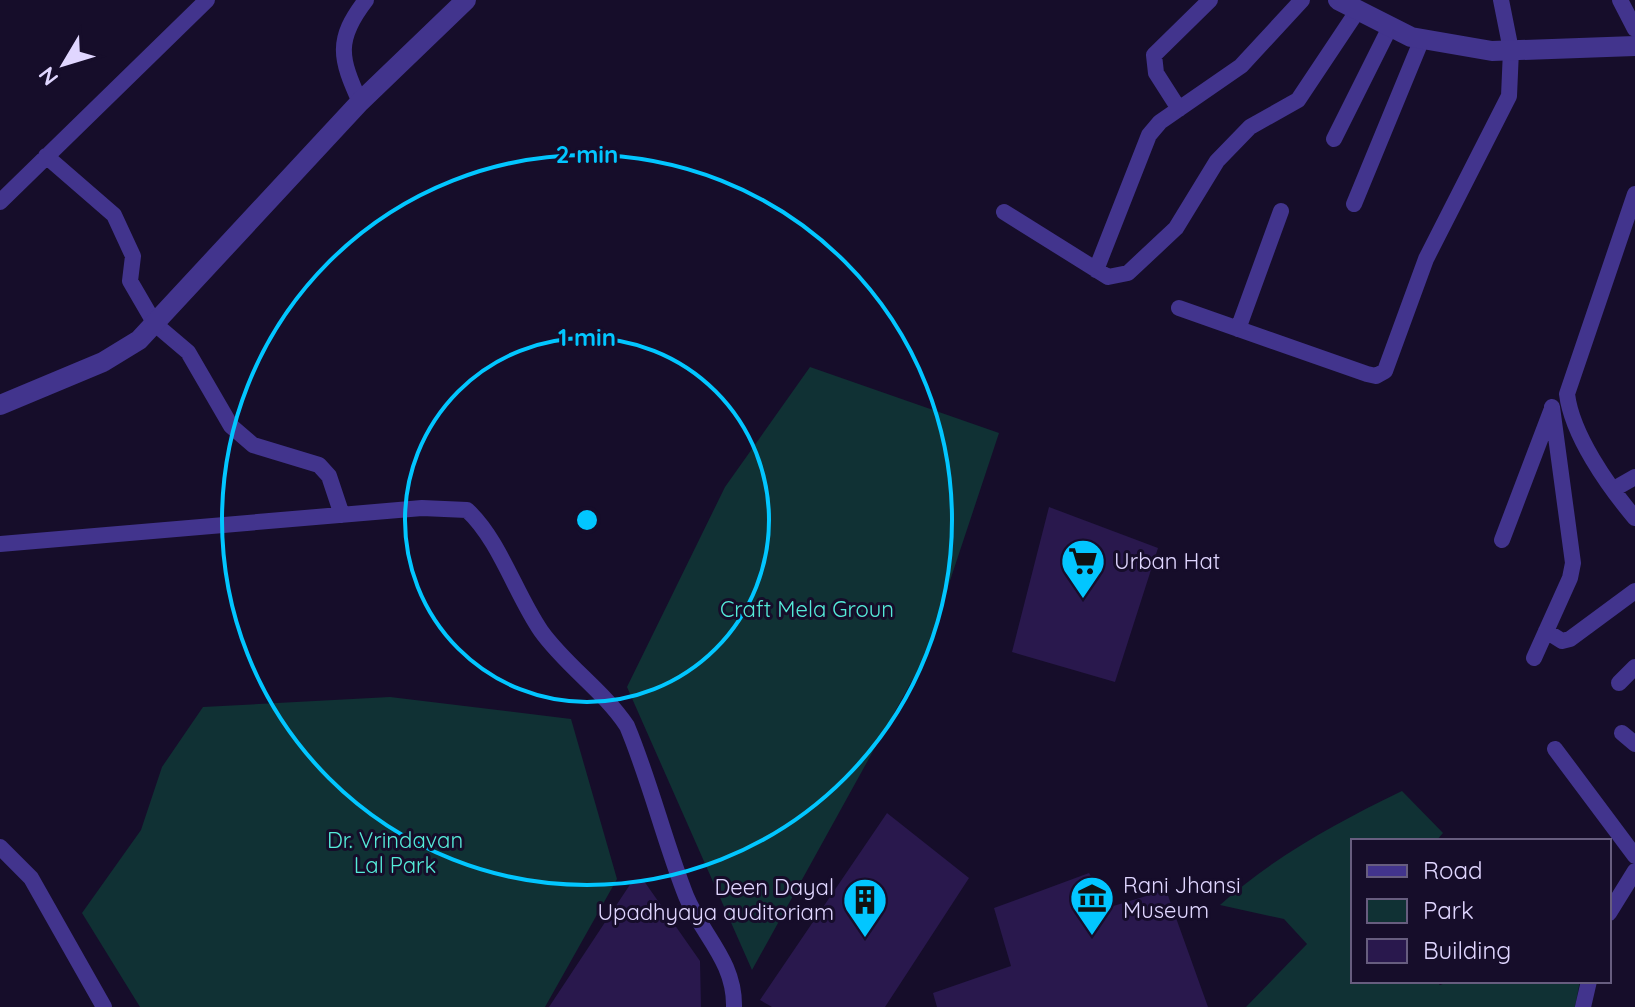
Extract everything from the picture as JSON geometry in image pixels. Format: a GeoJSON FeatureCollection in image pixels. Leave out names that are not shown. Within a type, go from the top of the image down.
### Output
{"type":"FeatureCollection","features":[{"type":"Feature","properties":{"kind":"street"},"geometry":{"type":"LineString","coordinates":[[0,202],[207,0]]}},
{"type":"Feature","properties":{"kind":"street"},"geometry":{"type":"LineString","coordinates":[[360,102],[346,72],[343,47],[345,32],[366,0]]}},
{"type":"Feature","properties":{"kind":"street"},"geometry":{"type":"LineString","coordinates":[[0,405],[126,350],[155,324],[360,102],[466,0]]}},
{"type":"Feature","properties":{"kind":"street"},"geometry":{"type":"LineString","coordinates":[[1179,109],[1156,73],[1154,55],[1210,0]]}},
{"type":"Feature","properties":{"kind":"street"},"geometry":{"type":"LineString","coordinates":[[1096,270],[1149,135],[1179,109],[1241,66],[1302,0]]}},
{"type":"Feature","properties":{"kind":"street"},"geometry":{"type":"LineString","coordinates":[[1338,0],[1390,27],[1422,39],[1492,51],[1635,46]]}},
{"type":"Feature","properties":{"kind":"street"},"geometry":{"type":"LineString","coordinates":[[1179,308],[1367,374],[1376,376],[1385,371],[1426,259],[1503,111],[1511,81],[1511,50],[1501,0]]}},
{"type":"Feature","properties":{"kind":"street"},"geometry":{"type":"LineString","coordinates":[[1620,0],[1635,29]]}},
{"type":"Feature","properties":{"kind":"street"},"geometry":{"type":"LineString","coordinates":[[1004,212],[1108,277],[1128,273],[1176,228],[1223,154],[1250,127],[1298,100],[1358,10]]}},
{"type":"Feature","properties":{"kind":"street"},"geometry":{"type":"LineString","coordinates":[[1334,139],[1390,27]]}},
{"type":"Feature","properties":{"kind":"street"},"geometry":{"type":"LineString","coordinates":[[1354,204],[1422,39]]}},
{"type":"Feature","properties":{"kind":"street"},"geometry":{"type":"LineString","coordinates":[[46,156],[114,215],[133,256],[130,281],[155,324],[188,352],[240,437],[267,451],[319,465],[329,476],[342,515]]}},
{"type":"Feature","properties":{"kind":"street"},"geometry":{"type":"LineString","coordinates":[[1635,194],[1567,394],[1569,415],[1579,435],[1635,518]]}},
{"type":"Feature","properties":{"kind":"street"},"geometry":{"type":"LineString","coordinates":[[1238,329],[1281,211]]}},
{"type":"Feature","properties":{"kind":"street"},"geometry":{"type":"LineString","coordinates":[[1502,540],[1552,407],[1567,394]]}},
{"type":"Feature","properties":{"kind":"street"},"geometry":{"type":"LineString","coordinates":[[1534,658],[1570,578],[1573,563],[1552,407]]}},
{"type":"Feature","properties":{"kind":"street"},"geometry":{"type":"LineString","coordinates":[[1614,489],[1635,477]]}},
{"type":"Feature","properties":{"kind":"street"},"geometry":{"type":"LineString","coordinates":[[0,544],[342,515],[455,508],[467,510],[476,518],[539,629],[570,668],[615,708],[627,726],[687,898],[729,971],[734,1007]]}},
{"type":"Feature","properties":{"kind":"street"},"geometry":{"type":"LineString","coordinates":[[1546,631],[1562,641],[1570,639],[1635,591]]}},
{"type":"Feature","properties":{"kind":"street"},"geometry":{"type":"LineString","coordinates":[[1619,683],[1635,667]]}},
{"type":"Feature","properties":{"kind":"street"},"geometry":{"type":"LineString","coordinates":[[1555,749],[1635,856]]}},
{"type":"Feature","properties":{"kind":"street"},"geometry":{"type":"LineString","coordinates":[[0,847],[31,878],[104,1007]]}},
{"type":"Feature","properties":{"kind":"street"},"geometry":{"type":"LineString","coordinates":[[1611,910],[1635,871]]}},
{"type":"Feature","properties":{"kind":"street"},"geometry":{"type":"LineString","coordinates":[[1583,1007],[1589,983]]}},
{"type":"Feature","properties":{"kind":"green space","name":"Craft Mela Groun"},"geometry":{"type":"Polygon","coordinates":[[[810,367],[999,433],[924,659],[752,970],[627,687],[725,487],[810,367]]]}},
{"type":"Feature","properties":{"kind":"green space","name":"Dr. Vrindavan Lal Park"},"geometry":{"type":"Polygon","coordinates":[[[390,697],[571,719],[617,879],[545,1007],[140,1007],[82,913],[141,830],[162,767],[203,707],[390,697]]]}},
{"type":"Feature","properties":{"kind":"green space"},"geometry":{"type":"Polygon","coordinates":[[[1402,791],[1443,833],[1438,839],[1351,839],[1351,983],[1580,983],[1575,1007],[1246,1007],[1307,944],[1284,919],[1220,905],[1262,871],[1353,815],[1402,791]]]}},
{"type":"Feature","properties":{"kind":"building","name":"Urban Hat"},"geometry":{"type":"Polygon","coordinates":[[[1049,507],[1158,548],[1115,682],[1012,652],[1049,507]]]}},
{"type":"Feature","properties":{"kind":"building","name":"Deen Dayal Upadhyaya auditoriam"},"geometry":{"type":"Polygon","coordinates":[[[887,813],[969,878],[885,1007],[772,1007],[760,1000],[887,813]]]}},
{"type":"Feature","properties":{"kind":"building","name":"Rani Jhansi Museum"},"geometry":{"type":"Polygon","coordinates":[[[1089,873],[1110,907],[1166,890],[1208,1007],[937,1007],[933,993],[1011,966],[994,908],[1089,873]]]}},
{"type":"Feature","properties":{"kind":"building"},"geometry":{"type":"Polygon","coordinates":[[[644,881],[700,961],[701,1007],[549,1007],[631,883],[644,881]]]}},
{"type":"Feature","properties":{"kind":"place","name":"Urban Hat"},"geometry":{"type":"Point","coordinates":[1083,600]}},
{"type":"Feature","properties":{"kind":"place","name":"Rani Jhansi Museum"},"geometry":{"type":"Point","coordinates":[1092,937]}},
{"type":"Feature","properties":{"kind":"place","name":"Deen Dayal Upadhyaya auditoriam"},"geometry":{"type":"Point","coordinates":[865,939]}}]}
